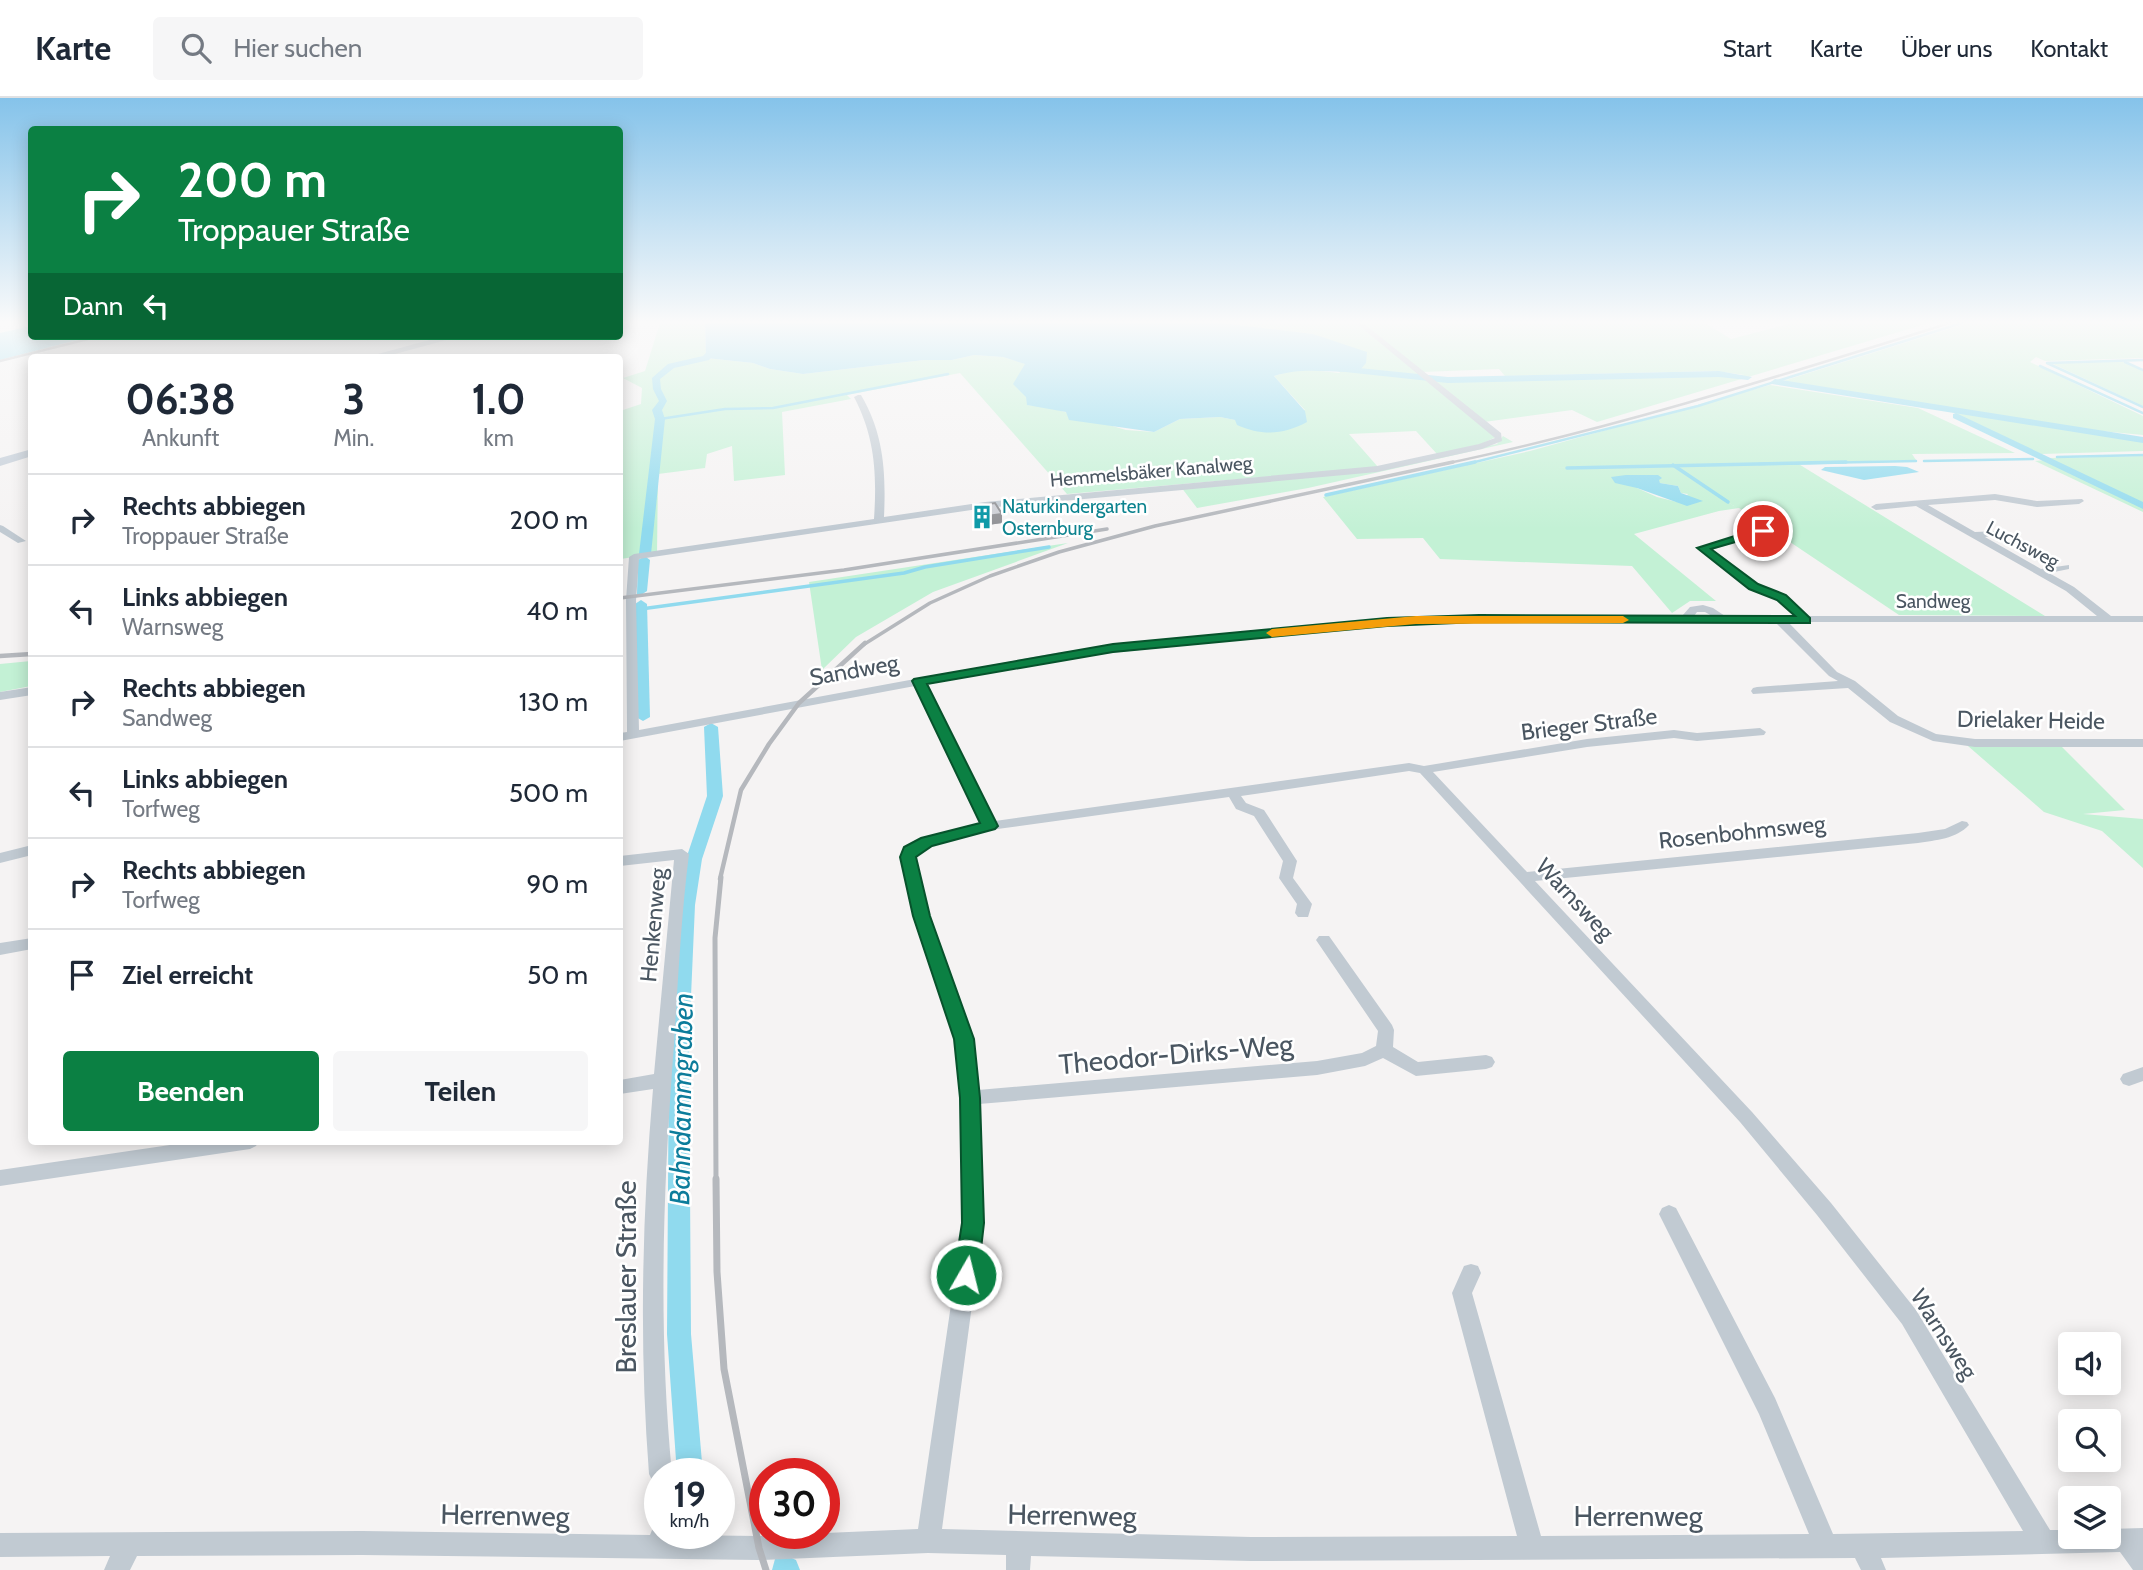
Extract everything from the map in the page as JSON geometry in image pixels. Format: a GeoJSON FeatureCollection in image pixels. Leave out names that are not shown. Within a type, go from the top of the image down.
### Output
{"type":"FeatureCollection","features":[{"type":"Feature","properties":{"kind":"main road"},"geometry":{"type":"LineString","coordinates":[[0,462],[28,453]]}},
{"type":"Feature","properties":{"kind":"street","name":"Hemmelsbäker Kanalweg"},"geometry":{"type":"LineString","coordinates":[[633,735],[631,600],[634,557],[998,503],[1377,469],[1482,446],[1499,439],[1498,435],[1444,392]]}},
{"type":"Feature","properties":{"kind":"street"},"geometry":{"type":"LineString","coordinates":[[858,397],[871,417],[877,435],[881,468],[880,522]]}},
{"type":"Feature","properties":{"kind":"street","name":"Luchsweg"},"geometry":{"type":"LineString","coordinates":[[1876,507],[1995,497],[2037,504],[2079,501]]}},
{"type":"Feature","properties":{"kind":"street","name":"Luchsweg"},"geometry":{"type":"LineString","coordinates":[[1919,504],[2070,589],[2108,619]]}},
{"type":"Feature","properties":{"kind":"street"},"geometry":{"type":"LineString","coordinates":[[0,528],[21,541]]}},
{"type":"Feature","properties":{"kind":"street"},"geometry":{"type":"LineString","coordinates":[[1763,531],[1703,548],[1753,586],[1781,597],[1806,620]]}},
{"type":"Feature","properties":{"kind":"street"},"geometry":{"type":"LineString","coordinates":[[1970,535],[1996,533]]}},
{"type":"Feature","properties":{"kind":"street"},"geometry":{"type":"LineString","coordinates":[[2039,572],[2065,567]]}},
{"type":"Feature","properties":{"kind":"street","name":"Sandweg"},"geometry":{"type":"LineString","coordinates":[[623,737],[1113,648],[1387,622],[1479,619],[2143,619]]}},
{"type":"Feature","properties":{"kind":"street","name":"Drielaker Heide"},"geometry":{"type":"LineString","coordinates":[[1779,620],[1833,674],[1851,684],[1887,715],[1910,729],[1933,737],[1975,743],[2143,743]]}},
{"type":"Feature","properties":{"kind":"street"},"geometry":{"type":"LineString","coordinates":[[919,681],[990,826]]}},
{"type":"Feature","properties":{"kind":"street"},"geometry":{"type":"LineString","coordinates":[[1757,691],[1851,684]]}},
{"type":"Feature","properties":{"kind":"street"},"geometry":{"type":"LineString","coordinates":[[0,696],[28,692]]}},
{"type":"Feature","properties":{"kind":"street","name":"Brieger Straße"},"geometry":{"type":"LineString","coordinates":[[1424,770],[1587,743],[1674,734],[1697,737],[1760,733]]}},
{"type":"Feature","properties":{"kind":"street"},"geometry":{"type":"LineString","coordinates":[[928,1541],[973,1223],[970,1098],[964,1039],[922,916],[908,857],[910,851],[927,842],[990,826],[1409,767],[1424,770]]}},
{"type":"Feature","properties":{"kind":"street","name":"Warnsweg"},"geometry":{"type":"LineString","coordinates":[[1424,770],[1746,1116],[1841,1230],[1909,1317],[2045,1543]]}},
{"type":"Feature","properties":{"kind":"street"},"geometry":{"type":"LineString","coordinates":[[1231,791],[1241,806],[1259,813],[1290,861],[1286,878],[1306,904],[1303,913]]}},
{"type":"Feature","properties":{"kind":"street","name":"Rosenbohmsweg"},"geometry":{"type":"LineString","coordinates":[[1524,877],[1919,838],[1949,833],[1962,825]]}},
{"type":"Feature","properties":{"kind":"street"},"geometry":{"type":"LineString","coordinates":[[0,858],[28,851]]}},
{"type":"Feature","properties":{"kind":"street","name":"Henkenweg"},"geometry":{"type":"LineString","coordinates":[[623,861],[682,854],[668,1020]]}},
{"type":"Feature","properties":{"kind":"street"},"geometry":{"type":"LineString","coordinates":[[1324,940],[1386,1030],[1384,1050],[1416,1069],[1486,1062]]}},
{"type":"Feature","properties":{"kind":"street"},"geometry":{"type":"LineString","coordinates":[[0,949],[28,944]]}},
{"type":"Feature","properties":{"kind":"street","name":"Breslauer Straße"},"geometry":{"type":"LineString","coordinates":[[659,1458],[653,1321],[656,1168],[668,1020]]}},
{"type":"Feature","properties":{"kind":"street","name":"Theodor-Dirks-Weg"},"geometry":{"type":"LineString","coordinates":[[970,1098],[1317,1068],[1366,1059],[1384,1050]]}},
{"type":"Feature","properties":{"kind":"street"},"geometry":{"type":"LineString","coordinates":[[623,1086],[662,1080]]}},
{"type":"Feature","properties":{"kind":"street"},"geometry":{"type":"LineString","coordinates":[[0,1178],[223,1145]]}},
{"type":"Feature","properties":{"kind":"street"},"geometry":{"type":"LineString","coordinates":[[1669,1214],[1767,1406],[1826,1546]]}},
{"type":"Feature","properties":{"kind":"street"},"geometry":{"type":"LineString","coordinates":[[1471,1273],[1462,1293],[1532,1547]]}},
{"type":"Feature","properties":{"kind":"street","name":"Herrenweg"},"geometry":{"type":"LineString","coordinates":[[0,1545],[644,1540]]}},
{"type":"Feature","properties":{"kind":"street"},"geometry":{"type":"LineString","coordinates":[[2135,1540],[2143,1564]]}},
{"type":"Feature","properties":{"kind":"street","name":"Herrenweg"},"geometry":{"type":"LineString","coordinates":[[735,1546],[759,1548],[928,1541],[1251,1549],[1862,1546],[2135,1540]]}},
{"type":"Feature","properties":{"kind":"street"},"geometry":{"type":"LineString","coordinates":[[116,1570],[131,1544]]}},
{"type":"Feature","properties":{"kind":"street"},"geometry":{"type":"LineString","coordinates":[[1018,1570],[1019,1544]]}},
{"type":"Feature","properties":{"kind":"street"},"geometry":{"type":"LineString","coordinates":[[1862,1546],[1874,1570]]}},
{"type":"Feature","properties":{"kind":"green space"},"geometry":{"type":"Polygon","coordinates":[[[642,392],[864,392],[847,395],[851,399],[782,412],[785,475],[734,481],[732,446],[707,454],[705,468],[658,474],[657,554],[623,559],[623,410],[641,404],[642,392]]]}},
{"type":"Feature","properties":{"kind":"green space"},"geometry":{"type":"Polygon","coordinates":[[[977,392],[1027,392],[1027,405],[1048,407],[1126,430],[1154,432],[1180,419],[1220,417],[1235,420],[1305,410],[1288,392],[1441,392],[1496,437],[1481,444],[1437,454],[1416,431],[1349,434],[1378,467],[1067,494],[977,392]]]}},
{"type":"Feature","properties":{"kind":"green space"},"geometry":{"type":"Polygon","coordinates":[[[1448,392],[1699,392],[1597,422],[1572,410],[1484,422],[1448,392]]]}},
{"type":"Feature","properties":{"kind":"green space"},"geometry":{"type":"Polygon","coordinates":[[[1746,392],[1813,392],[1918,408],[2015,453],[1912,454],[1916,460],[1552,468],[1672,466],[1734,506],[1675,466],[1797,463],[2045,616],[1899,615],[1739,508],[1634,534],[1716,601],[1690,601],[1672,613],[1632,566],[1440,559],[1423,538],[1357,539],[1323,497],[1530,451],[1746,392]],[[1658,480],[1637,488],[1681,503],[1688,494],[1681,493],[1678,486],[1660,483],[1658,480]]]}},
{"type":"Feature","properties":{"kind":"green space"},"geometry":{"type":"Polygon","coordinates":[[[1844,392],[2092,392],[2143,416],[2143,435],[1844,392]]]}},
{"type":"Feature","properties":{"kind":"green space"},"geometry":{"type":"Polygon","coordinates":[[[2112,392],[2143,392],[2143,406],[2112,392]]]}},
{"type":"Feature","properties":{"kind":"green space"},"geometry":{"type":"Polygon","coordinates":[[[1950,411],[2143,442],[2143,451],[2041,454],[1950,411]]]}},
{"type":"Feature","properties":{"kind":"green space"},"geometry":{"type":"Polygon","coordinates":[[[1503,436],[1513,442],[1308,488],[1197,508],[1181,487],[1384,469],[1497,444],[1503,436]]]}},
{"type":"Feature","properties":{"kind":"green space"},"geometry":{"type":"Polygon","coordinates":[[[2143,456],[2143,505],[2049,458],[2143,456]]]}},
{"type":"Feature","properties":{"kind":"green space"},"geometry":{"type":"Polygon","coordinates":[[[2045,460],[2143,508],[2143,512],[2035,461],[2045,460]]]}},
{"type":"Feature","properties":{"kind":"green space"},"geometry":{"type":"Polygon","coordinates":[[[1068,543],[933,592],[856,637],[822,670],[809,582],[1068,543]]]}},
{"type":"Feature","properties":{"kind":"green space"},"geometry":{"type":"Polygon","coordinates":[[[28,661],[28,687],[0,692],[0,664],[28,661]]]}},
{"type":"Feature","properties":{"kind":"green space"},"geometry":{"type":"Polygon","coordinates":[[[2060,745],[2125,810],[2083,814],[2143,819],[2143,868],[2102,831],[2044,812],[1968,746],[2060,745]]]}},
{"type":"Feature","properties":{"kind":"water"},"geometry":{"type":"Polygon","coordinates":[[[1021,392],[1288,392],[1305,411],[1307,422],[1281,432],[1264,432],[1246,429],[1237,425],[1235,420],[1220,417],[1180,419],[1154,432],[1069,420],[1066,412],[1027,405],[1026,397],[1021,392]]]}},
{"type":"Feature","properties":{"kind":"water"},"geometry":{"type":"Polygon","coordinates":[[[1895,466],[1919,472],[1864,480],[1821,470],[1825,467],[1895,466]]]}},
{"type":"Feature","properties":{"kind":"water"},"geometry":{"type":"Polygon","coordinates":[[[1658,475],[1662,478],[1660,483],[1678,486],[1681,493],[1703,501],[1687,506],[1615,483],[1611,477],[1658,475]]]}},
{"type":"Feature","properties":{"kind":"building"},"geometry":{"type":"Polygon","coordinates":[[[995,503],[1002,514],[987,516],[981,505],[995,503]]]}},
{"type":"Feature","properties":{"kind":"waterway","name":"Bahndammgraben"},"geometry":{"type":"LineString","coordinates":[[645,554],[660,419],[657,410],[663,401],[658,392]]}},
{"type":"Feature","properties":{"kind":"waterway"},"geometry":{"type":"LineString","coordinates":[[660,419],[725,409],[773,408],[857,392]]}},
{"type":"Feature","properties":{"kind":"waterway"},"geometry":{"type":"LineString","coordinates":[[1475,462],[1698,406],[1744,392]]}},
{"type":"Feature","properties":{"kind":"waterway"},"geometry":{"type":"LineString","coordinates":[[1837,392],[2143,440]]}},
{"type":"Feature","properties":{"kind":"waterway"},"geometry":{"type":"LineString","coordinates":[[2096,392],[2143,413]]}},
{"type":"Feature","properties":{"kind":"waterway"},"geometry":{"type":"LineString","coordinates":[[2110,392],[2143,407]]}},
{"type":"Feature","properties":{"kind":"waterway"},"geometry":{"type":"LineString","coordinates":[[1956,416],[2143,506]]}},
{"type":"Feature","properties":{"kind":"waterway"},"geometry":{"type":"LineString","coordinates":[[2057,457],[2143,455]]}},
{"type":"Feature","properties":{"kind":"waterway"},"geometry":{"type":"LineString","coordinates":[[1924,461],[2033,459]]}},
{"type":"Feature","properties":{"kind":"waterway"},"geometry":{"type":"LineString","coordinates":[[1759,464],[1916,461]]}},
{"type":"Feature","properties":{"kind":"waterway"},"geometry":{"type":"LineString","coordinates":[[1326,495],[1475,462]]}},
{"type":"Feature","properties":{"kind":"waterway"},"geometry":{"type":"LineString","coordinates":[[1467,464],[1475,462]]}},
{"type":"Feature","properties":{"kind":"waterway"},"geometry":{"type":"LineString","coordinates":[[1674,466],[1846,462]]}},
{"type":"Feature","properties":{"kind":"waterway"},"geometry":{"type":"LineString","coordinates":[[1567,468],[1674,466]]}},
{"type":"Feature","properties":{"kind":"waterway"},"geometry":{"type":"LineString","coordinates":[[1674,466],[1728,502]]}},
{"type":"Feature","properties":{"kind":"waterway"},"geometry":{"type":"LineString","coordinates":[[641,609],[904,573],[925,567],[1049,547]]}},
{"type":"Feature","properties":{"kind":"waterway","name":"Bahndammgraben"},"geometry":{"type":"LineString","coordinates":[[641,591],[644,560]]}},
{"type":"Feature","properties":{"kind":"waterway","name":"Bahndammgraben"},"geometry":{"type":"LineString","coordinates":[[641,604],[643,717]]}},
{"type":"Feature","properties":{"kind":"waterway","name":"Bahndammgraben"},"geometry":{"type":"LineString","coordinates":[[689,1458],[679,1334],[679,1042],[687,905],[694,859],[715,796],[711,727]]}},
{"type":"Feature","properties":{"kind":"railway"},"geometry":{"type":"LineString","coordinates":[[1444,464],[1572,434],[1725,392]]}},
{"type":"Feature","properties":{"kind":"railway"},"geometry":{"type":"LineString","coordinates":[[863,645],[930,603],[990,576],[1059,552],[1155,526],[1453,462]]}},
{"type":"Feature","properties":{"kind":"railway"},"geometry":{"type":"LineString","coordinates":[[623,598],[844,570],[1107,529]]}},
{"type":"Feature","properties":{"kind":"railway"},"geometry":{"type":"LineString","coordinates":[[720,879],[741,790],[769,744],[799,703],[865,643]]}},
{"type":"Feature","properties":{"kind":"railway"},"geometry":{"type":"LineString","coordinates":[[0,656],[28,654]]}},
{"type":"Feature","properties":{"kind":"railway"},"geometry":{"type":"LineString","coordinates":[[716,1181],[715,938],[721,877]]}},
{"type":"Feature","properties":{"kind":"railway"},"geometry":{"type":"LineString","coordinates":[[716,1179],[717,1272],[724,1369],[759,1548],[766,1570]]}},
{"type":"Feature","properties":{"kind":"slow traffic"},"geometry":{"type":"LineString","coordinates":[[1272,633],[1416,620],[1623,620]]}},
{"type":"Feature","properties":{"kind":"place","name":"Naturkindergarten Osternburg"},"geometry":{"type":"Point","coordinates":[982,517]}},
{"type":"Feature","properties":{"kind":"route"},"geometry":{"type":"LineString","coordinates":[[966,1275],[973,1223],[970,1098],[964,1039],[936,963],[908,857],[916,846],[990,826],[919,681],[1047,657],[1113,648],[1416,620],[1806,620],[1781,597],[1753,586],[1703,548],[1763,531]]}}]}
